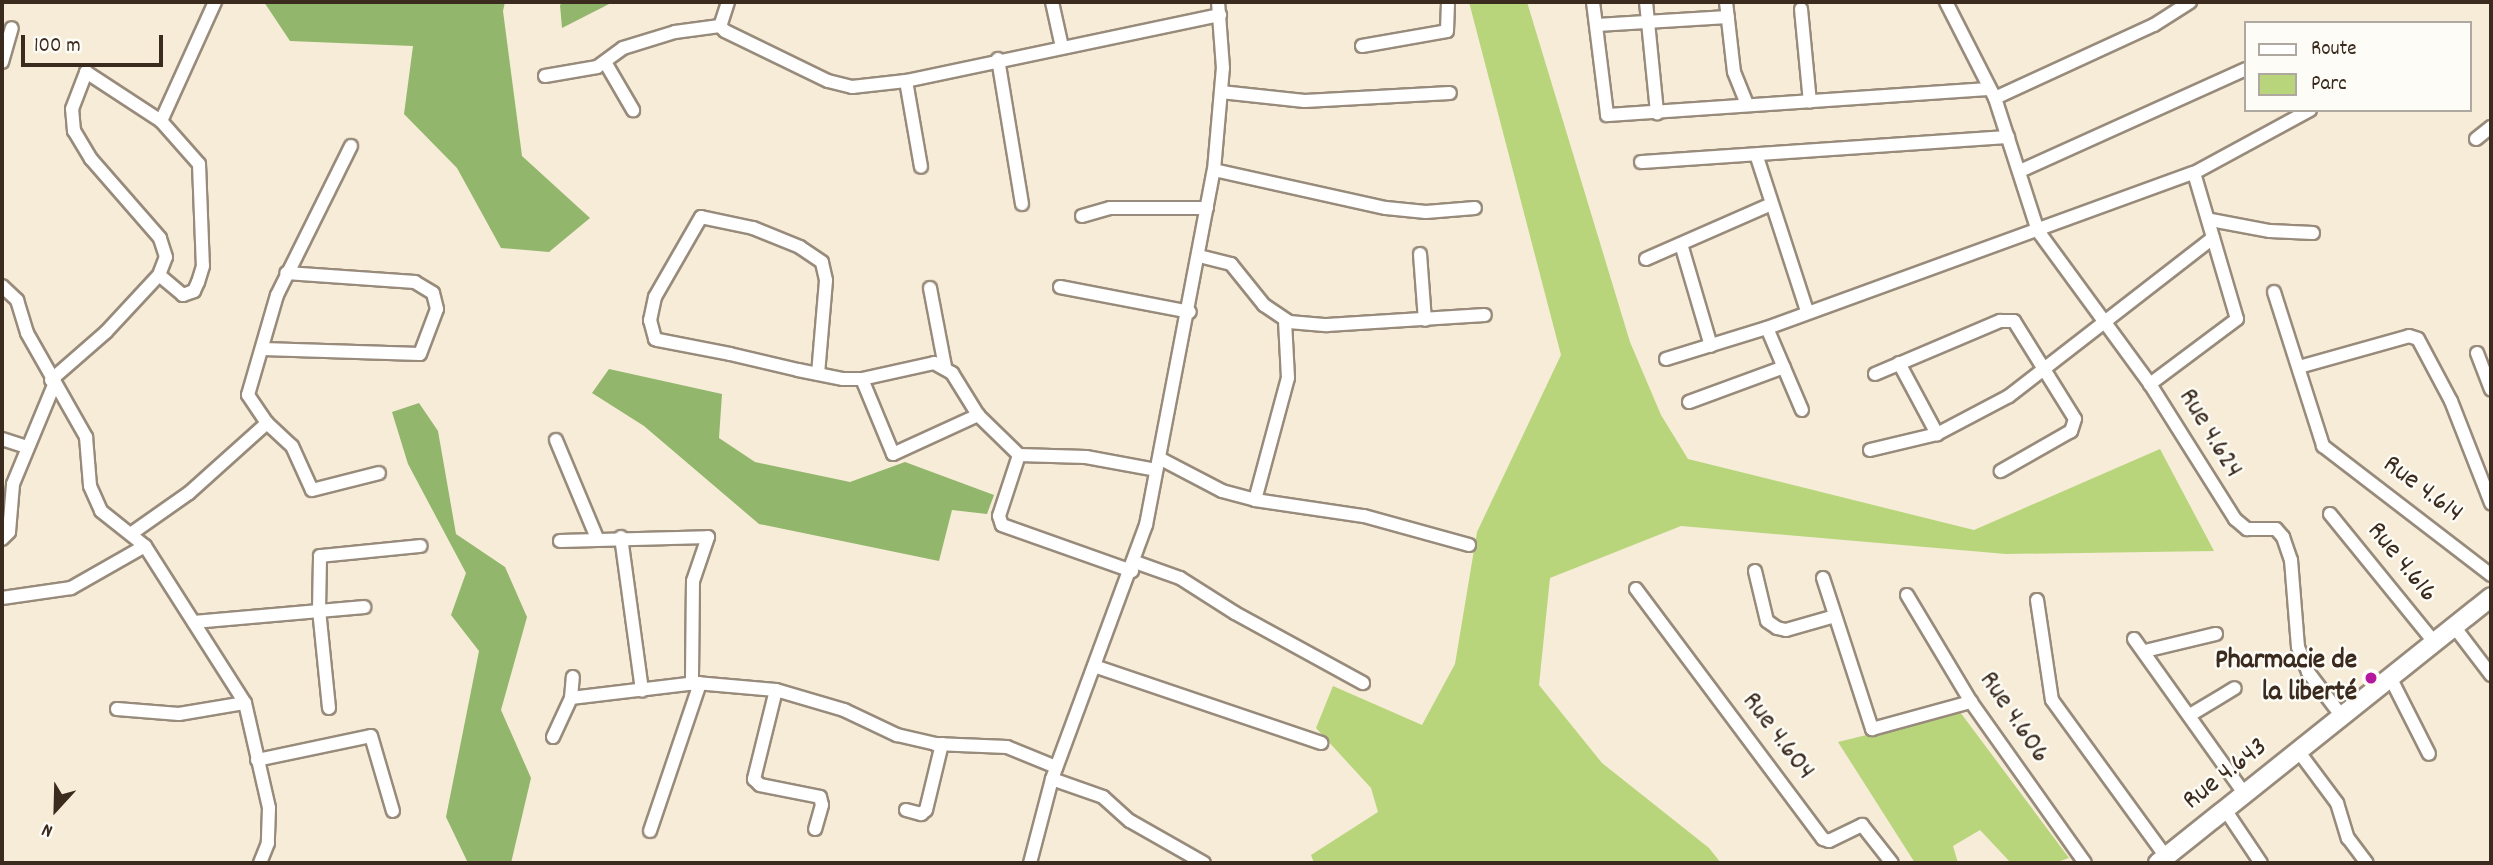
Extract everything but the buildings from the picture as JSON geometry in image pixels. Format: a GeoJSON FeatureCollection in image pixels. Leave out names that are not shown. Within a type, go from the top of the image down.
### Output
{"type":"FeatureCollection","features":[{"type":"Feature","properties":{"kind":"highway","name":"Rue 4.643"},"geometry":{"type":"LineString","coordinates":[[2162,860],[2243,792],[2299,752],[2340,714],[2456,629],[2491,597]]}},
{"type":"Feature","properties":{"kind":"street"},"geometry":{"type":"LineString","coordinates":[[161,121],[215,2]]}},
{"type":"Feature","properties":{"kind":"street"},"geometry":{"type":"LineString","coordinates":[[720,26],[728,2]]}},
{"type":"Feature","properties":{"kind":"street"},"geometry":{"type":"LineString","coordinates":[[1052,2],[1062,47]]}},
{"type":"Feature","properties":{"kind":"street"},"geometry":{"type":"LineString","coordinates":[[1362,46],[1447,32],[1448,2]]}},
{"type":"Feature","properties":{"kind":"street"},"geometry":{"type":"LineString","coordinates":[[1593,2],[1604,113],[1657,113],[1747,104],[1992,93],[2154,24],[2190,2]]}},
{"type":"Feature","properties":{"kind":"street"},"geometry":{"type":"LineString","coordinates":[[1646,2],[1657,113]]}},
{"type":"Feature","properties":{"kind":"street"},"geometry":{"type":"LineString","coordinates":[[1726,2],[1734,72],[1747,104]]}},
{"type":"Feature","properties":{"kind":"street"},"geometry":{"type":"LineString","coordinates":[[1946,2],[1992,93],[2038,231],[2150,384]]}},
{"type":"Feature","properties":{"kind":"street"},"geometry":{"type":"LineString","coordinates":[[545,76],[605,62],[623,48],[720,26],[841,85],[905,81],[1062,47],[1219,8],[1222,92],[1214,170],[1190,312],[1158,464],[1133,567],[1054,773],[1030,863]]}},
{"type":"Feature","properties":{"kind":"street"},"geometry":{"type":"LineString","coordinates":[[1801,9],[1810,102]]}},
{"type":"Feature","properties":{"kind":"street"},"geometry":{"type":"LineString","coordinates":[[1597,25],[1728,18]]}},
{"type":"Feature","properties":{"kind":"street"},"geometry":{"type":"LineString","coordinates":[[2,62],[12,28]]}},
{"type":"Feature","properties":{"kind":"street"},"geometry":{"type":"LineString","coordinates":[[998,59],[1022,204]]}},
{"type":"Feature","properties":{"kind":"street"},"geometry":{"type":"LineString","coordinates":[[605,62],[633,110]]}},
{"type":"Feature","properties":{"kind":"street"},"geometry":{"type":"LineString","coordinates":[[2020,172],[2244,70]]}},
{"type":"Feature","properties":{"kind":"street"},"geometry":{"type":"LineString","coordinates":[[2,538],[9,533],[10,493],[52,382],[106,332],[159,275],[166,257],[160,239],[92,159],[74,131],[72,109],[84,74],[89,73],[161,121],[199,164],[203,266],[189,294],[177,291],[159,275]]}},
{"type":"Feature","properties":{"kind":"street"},"geometry":{"type":"LineString","coordinates":[[905,81],[921,167]]}},
{"type":"Feature","properties":{"kind":"street"},"geometry":{"type":"LineString","coordinates":[[1222,92],[1305,101],[1450,93]]}},
{"type":"Feature","properties":{"kind":"street"},"geometry":{"type":"LineString","coordinates":[[1666,359],[1767,328],[1807,311],[2038,231],[2194,173],[2306,112]]}},
{"type":"Feature","properties":{"kind":"street"},"geometry":{"type":"LineString","coordinates":[[2476,139],[2491,127]]}},
{"type":"Feature","properties":{"kind":"street"},"geometry":{"type":"LineString","coordinates":[[1642,162],[1757,157],[2008,137]]}},
{"type":"Feature","properties":{"kind":"street"},"geometry":{"type":"LineString","coordinates":[[351,146],[286,273],[248,395],[267,423],[292,446],[312,490],[379,473]]}},
{"type":"Feature","properties":{"kind":"street"},"geometry":{"type":"LineString","coordinates":[[1757,157],[1807,311]]}},
{"type":"Feature","properties":{"kind":"street"},"geometry":{"type":"LineString","coordinates":[[1214,170],[1386,208],[1426,212],[1475,208]]}},
{"type":"Feature","properties":{"kind":"street","name":"Rue 4.624"},"geometry":{"type":"LineString","coordinates":[[2194,173],[2211,220],[2213,238],[2237,319],[2150,384],[2235,519],[2248,529],[2276,529],[2283,537],[2291,560],[2298,647],[2308,672],[2340,714]]}},
{"type":"Feature","properties":{"kind":"street"},"geometry":{"type":"LineString","coordinates":[[1646,259],[1771,204]]}},
{"type":"Feature","properties":{"kind":"street"},"geometry":{"type":"LineString","coordinates":[[1082,216],[1110,208],[1206,208]]}},
{"type":"Feature","properties":{"kind":"street"},"geometry":{"type":"LineString","coordinates":[[818,374],[826,280],[822,262],[800,247],[753,228],[701,217],[661,283],[651,311],[652,336],[818,374],[862,379],[923,363],[945,367]]}},
{"type":"Feature","properties":{"kind":"street"},"geometry":{"type":"LineString","coordinates":[[2211,220],[2270,231],[2313,233]]}},
{"type":"Feature","properties":{"kind":"street"},"geometry":{"type":"LineString","coordinates":[[1870,450],[1937,434],[2009,396],[2044,372],[2102,321],[2213,238]]}},
{"type":"Feature","properties":{"kind":"street"},"geometry":{"type":"LineString","coordinates":[[1681,244],[1712,346]]}},
{"type":"Feature","properties":{"kind":"street"},"geometry":{"type":"LineString","coordinates":[[1420,254],[1425,320]]}},
{"type":"Feature","properties":{"kind":"street"},"geometry":{"type":"LineString","coordinates":[[1199,256],[1231,264],[1264,305],[1285,320],[1326,325],[1485,315]]}},
{"type":"Feature","properties":{"kind":"street"},"geometry":{"type":"LineString","coordinates":[[263,349],[420,354],[437,309],[433,293],[415,282],[286,273]]}},
{"type":"Feature","properties":{"kind":"street"},"geometry":{"type":"LineString","coordinates":[[2,286],[17,300],[27,333],[52,382],[86,437],[93,497],[101,510],[132,533],[145,547],[245,704],[270,828],[260,863]]}},
{"type":"Feature","properties":{"kind":"street"},"geometry":{"type":"LineString","coordinates":[[1060,287],[1190,312]]}},
{"type":"Feature","properties":{"kind":"street"},"geometry":{"type":"LineString","coordinates":[[930,288],[945,367],[978,415],[1019,455],[1086,457],[1158,464],[1222,491],[1255,500],[1364,516],[1469,545]]}},
{"type":"Feature","properties":{"kind":"street"},"geometry":{"type":"LineString","coordinates":[[2273,292],[2300,367],[2409,336],[2418,339],[2451,401],[2491,503]]}},
{"type":"Feature","properties":{"kind":"street"},"geometry":{"type":"LineString","coordinates":[[1875,374],[2008,318],[2018,326],[2075,419],[2074,425],[2001,471]]}},
{"type":"Feature","properties":{"kind":"street"},"geometry":{"type":"LineString","coordinates":[[1255,500],[1288,379],[1285,320]]}},
{"type":"Feature","properties":{"kind":"street"},"geometry":{"type":"LineString","coordinates":[[1767,328],[1802,410]]}},
{"type":"Feature","properties":{"kind":"street"},"geometry":{"type":"LineString","coordinates":[[2477,353],[2491,389]]}},
{"type":"Feature","properties":{"kind":"street"},"geometry":{"type":"LineString","coordinates":[[1899,363],[1937,434]]}},
{"type":"Feature","properties":{"kind":"street"},"geometry":{"type":"LineString","coordinates":[[1689,402],[1784,367]]}},
{"type":"Feature","properties":{"kind":"street","name":"Rue 4.614"},"geometry":{"type":"LineString","coordinates":[[2300,367],[2315,433],[2323,446],[2491,575]]}},
{"type":"Feature","properties":{"kind":"street"},"geometry":{"type":"LineString","coordinates":[[862,379],[893,454],[978,415]]}},
{"type":"Feature","properties":{"kind":"street"},"geometry":{"type":"LineString","coordinates":[[132,533],[188,493],[267,423]]}},
{"type":"Feature","properties":{"kind":"street"},"geometry":{"type":"LineString","coordinates":[[2,439],[27,447]]}},
{"type":"Feature","properties":{"kind":"street"},"geometry":{"type":"LineString","coordinates":[[556,440],[597,538]]}},
{"type":"Feature","properties":{"kind":"street"},"geometry":{"type":"LineString","coordinates":[[1019,455],[999,516],[1002,525],[1133,567],[1180,578],[1235,614],[1363,683]]}},
{"type":"Feature","properties":{"kind":"street","name":"Rue 4.616"},"geometry":{"type":"LineString","coordinates":[[2330,514],[2435,643]]}},
{"type":"Feature","properties":{"kind":"street"},"geometry":{"type":"LineString","coordinates":[[621,537],[642,691]]}},
{"type":"Feature","properties":{"kind":"street"},"geometry":{"type":"LineString","coordinates":[[560,541],[621,537],[708,537],[693,581],[696,683],[650,831]]}},
{"type":"Feature","properties":{"kind":"street"},"geometry":{"type":"LineString","coordinates":[[329,708],[319,610],[320,556],[421,546]]}},
{"type":"Feature","properties":{"kind":"street"},"geometry":{"type":"LineString","coordinates":[[2,598],[71,588],[145,547]]}},
{"type":"Feature","properties":{"kind":"street"},"geometry":{"type":"LineString","coordinates":[[1755,571],[1767,621],[1777,628],[1786,630],[1835,616]]}},
{"type":"Feature","properties":{"kind":"street"},"geometry":{"type":"LineString","coordinates":[[1823,578],[1872,729],[1971,702]]}},
{"type":"Feature","properties":{"kind":"street","name":"Rue 4.604"},"geometry":{"type":"LineString","coordinates":[[1636,589],[1823,839],[1829,841],[1856,824],[1862,825],[1885,861]]}},
{"type":"Feature","properties":{"kind":"street","name":"Rue 4.606"},"geometry":{"type":"LineString","coordinates":[[1907,595],[1971,702],[2085,863]]}},
{"type":"Feature","properties":{"kind":"street"},"geometry":{"type":"LineString","coordinates":[[2037,600],[2052,700],[2162,860]]}},
{"type":"Feature","properties":{"kind":"street"},"geometry":{"type":"LineString","coordinates":[[194,622],[364,607]]}},
{"type":"Feature","properties":{"kind":"street"},"geometry":{"type":"LineString","coordinates":[[2456,629],[2491,675]]}},
{"type":"Feature","properties":{"kind":"street"},"geometry":{"type":"LineString","coordinates":[[2145,651],[2216,634]]}},
{"type":"Feature","properties":{"kind":"street"},"geometry":{"type":"LineString","coordinates":[[2134,639],[2243,792]]}},
{"type":"Feature","properties":{"kind":"street"},"geometry":{"type":"LineString","coordinates":[[1094,666],[1321,743]]}},
{"type":"Feature","properties":{"kind":"street"},"geometry":{"type":"LineString","coordinates":[[553,737],[571,698],[573,677]]}},
{"type":"Feature","properties":{"kind":"street"},"geometry":{"type":"LineString","coordinates":[[2390,677],[2429,754]]}},
{"type":"Feature","properties":{"kind":"street"},"geometry":{"type":"LineString","coordinates":[[571,698],[696,683],[776,690],[835,707],[897,734],[942,744],[1007,747],[1103,797],[1130,821],[1204,863]]}},
{"type":"Feature","properties":{"kind":"street"},"geometry":{"type":"LineString","coordinates":[[2190,715],[2235,688]]}},
{"type":"Feature","properties":{"kind":"street"},"geometry":{"type":"LineString","coordinates":[[776,690],[754,779],[760,785],[820,797],[815,829]]}},
{"type":"Feature","properties":{"kind":"street"},"geometry":{"type":"LineString","coordinates":[[117,709],[179,714],[245,704]]}},
{"type":"Feature","properties":{"kind":"street"},"geometry":{"type":"LineString","coordinates":[[257,760],[372,736],[393,811]]}},
{"type":"Feature","properties":{"kind":"street"},"geometry":{"type":"LineString","coordinates":[[906,810],[921,814],[926,810],[942,744]]}},
{"type":"Feature","properties":{"kind":"street"},"geometry":{"type":"LineString","coordinates":[[2299,752],[2337,803],[2348,838],[2367,863]]}},
{"type":"Feature","properties":{"kind":"street"},"geometry":{"type":"LineString","coordinates":[[2224,808],[2261,863]]}},
{"type":"Feature","properties":{"kind":"green space"},"geometry":{"type":"Polygon","coordinates":[[[264,2],[505,2],[503,11],[522,156],[590,218],[549,252],[501,248],[457,168],[404,114],[413,46],[290,41],[264,2]]]}},
{"type":"Feature","properties":{"kind":"green space"},"geometry":{"type":"Polygon","coordinates":[[[564,2],[613,2],[562,28],[560,5],[564,2]]]}},
{"type":"Feature","properties":{"kind":"green space"},"geometry":{"type":"Polygon","coordinates":[[[1469,2],[1527,2],[1630,342],[1661,415],[1688,459],[1974,530],[2160,449],[2214,551],[2006,554],[1681,526],[1550,578],[1539,685],[1602,763],[1709,848],[1721,863],[1314,863],[1311,855],[1378,812],[1371,788],[1316,728],[1333,686],[1422,725],[1455,664],[1477,532],[1561,355],[1469,2]]]}},
{"type":"Feature","properties":{"kind":"green space"},"geometry":{"type":"Polygon","coordinates":[[[609,369],[722,394],[719,438],[755,462],[850,482],[905,462],[994,495],[987,514],[952,510],[939,561],[759,524],[644,426],[592,393],[609,369]]]}},
{"type":"Feature","properties":{"kind":"green space"},"geometry":{"type":"Polygon","coordinates":[[[419,403],[438,431],[456,534],[505,567],[527,617],[501,710],[531,778],[511,863],[468,863],[446,817],[479,651],[451,615],[466,573],[408,464],[392,412],[419,403]]]}},
{"type":"Feature","properties":{"kind":"green space"},"geometry":{"type":"Polygon","coordinates":[[[1960,712],[2069,858],[2054,863],[2011,863],[1980,830],[1953,846],[1958,863],[1915,863],[1838,742],[1960,712]]]}},
{"type":"Feature","properties":{"kind":"place","name":"Pharmacie de la liberté"},"geometry":{"type":"Point","coordinates":[2371,678]}}]}
